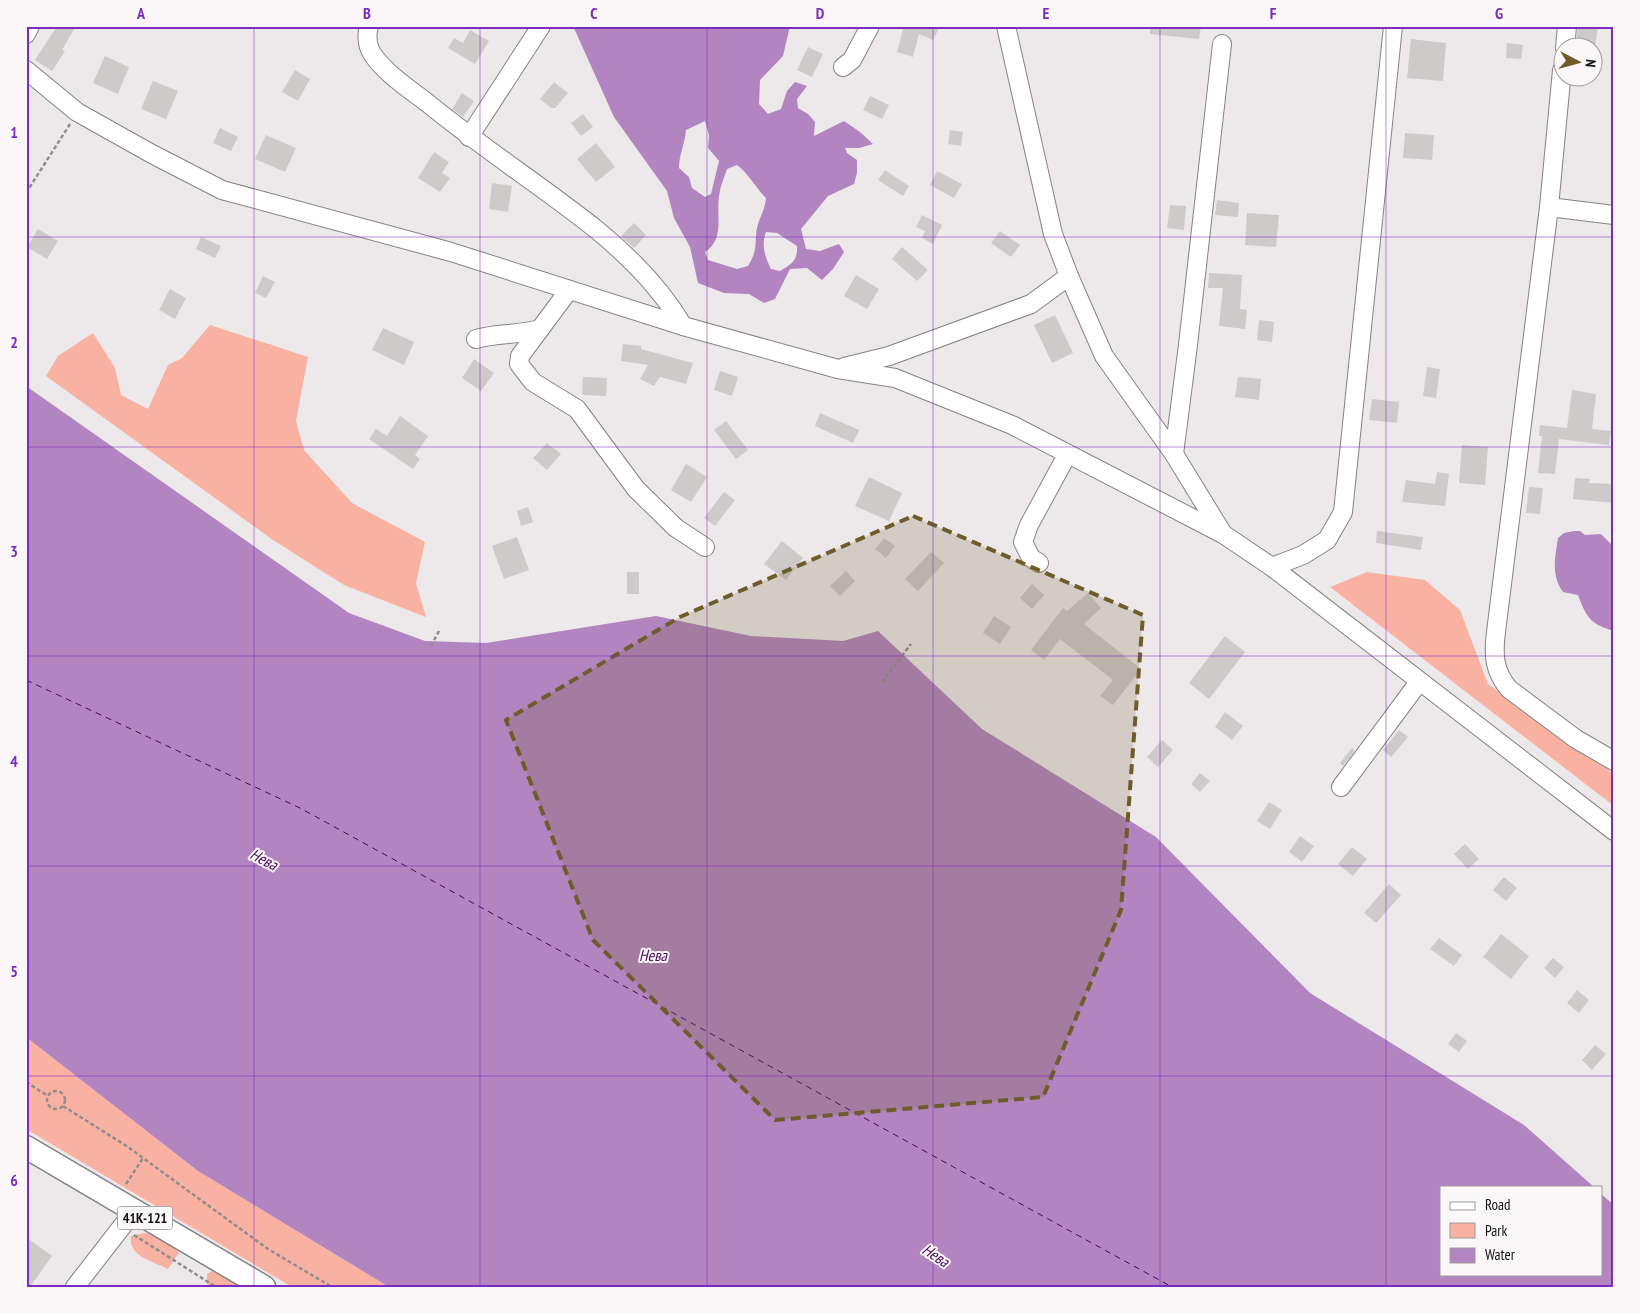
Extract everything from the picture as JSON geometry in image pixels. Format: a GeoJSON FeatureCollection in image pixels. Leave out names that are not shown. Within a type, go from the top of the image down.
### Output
{"type":"FeatureCollection","features":[{"type":"Feature","properties":{"kind":"main road","name":"41К-121"},"geometry":{"type":"LineString","coordinates":[[26,1147],[264,1287]]}},
{"type":"Feature","properties":{"kind":"street"},"geometry":{"type":"LineString","coordinates":[[26,34],[30,26]]}},
{"type":"Feature","properties":{"kind":"street"},"geometry":{"type":"LineString","coordinates":[[369,26],[367,41],[373,55],[391,75],[469,137],[597,230],[646,274],[670,302],[683,326]]}},
{"type":"Feature","properties":{"kind":"street"},"geometry":{"type":"LineString","coordinates":[[469,137],[541,26]]}},
{"type":"Feature","properties":{"kind":"street"},"geometry":{"type":"LineString","coordinates":[[843,66],[852,60],[870,26]]}},
{"type":"Feature","properties":{"kind":"street"},"geometry":{"type":"LineString","coordinates":[[1006,26],[1053,234],[1069,276],[1104,356],[1174,454],[1223,534]]}},
{"type":"Feature","properties":{"kind":"street"},"geometry":{"type":"LineString","coordinates":[[1272,567],[1303,554],[1327,540],[1344,512],[1393,26]]}},
{"type":"Feature","properties":{"kind":"street"},"geometry":{"type":"LineString","coordinates":[[1174,454],[1222,44]]}},
{"type":"Feature","properties":{"kind":"street"},"geometry":{"type":"LineString","coordinates":[[26,70],[77,112],[222,190],[451,252],[683,326],[838,369],[895,378],[1012,425],[1223,534],[1272,567],[1614,831]]}},
{"type":"Feature","properties":{"kind":"street"},"geometry":{"type":"LineString","coordinates":[[1560,88],[1549,207],[1496,632],[1494,661],[1500,679],[1509,689],[1576,739],[1614,761]]}},
{"type":"Feature","properties":{"kind":"street"},"geometry":{"type":"LineString","coordinates":[[1549,207],[1614,215]]}},
{"type":"Feature","properties":{"kind":"street"},"geometry":{"type":"LineString","coordinates":[[838,369],[888,356],[1031,304],[1069,276]]}},
{"type":"Feature","properties":{"kind":"street"},"geometry":{"type":"LineString","coordinates":[[569,290],[520,356],[519,364],[533,382],[576,409],[636,489],[676,528],[705,547]]}},
{"type":"Feature","properties":{"kind":"street"},"geometry":{"type":"LineString","coordinates":[[476,340],[492,335],[522,334],[540,328]]}},
{"type":"Feature","properties":{"kind":"street"},"geometry":{"type":"LineString","coordinates":[[1039,563],[1031,558],[1023,542],[1029,525],[1067,455]]}},
{"type":"Feature","properties":{"kind":"street"},"geometry":{"type":"LineString","coordinates":[[1341,787],[1419,682]]}},
{"type":"Feature","properties":{"kind":"street"},"geometry":{"type":"LineString","coordinates":[[75,1287],[134,1212]]}},
{"type":"Feature","properties":{"kind":"path"},"geometry":{"type":"LineString","coordinates":[[26,193],[77,112]]}},
{"type":"Feature","properties":{"kind":"path"},"geometry":{"type":"LineString","coordinates":[[430,646],[439,631]]}},
{"type":"Feature","properties":{"kind":"path"},"geometry":{"type":"LineString","coordinates":[[882,682],[911,644]]}},
{"type":"Feature","properties":{"kind":"path"},"geometry":{"type":"LineString","coordinates":[[26,1082],[48,1096]]}},
{"type":"Feature","properties":{"kind":"path"},"geometry":{"type":"LineString","coordinates":[[58,1091],[63,1094],[65,1100],[63,1106],[58,1109],[52,1108],[48,1103],[48,1096],[52,1092],[58,1091]]}},
{"type":"Feature","properties":{"kind":"path"},"geometry":{"type":"LineString","coordinates":[[63,1106],[143,1158],[268,1249],[332,1287]]}},
{"type":"Feature","properties":{"kind":"path"},"geometry":{"type":"LineString","coordinates":[[125,1184],[143,1158]]}},
{"type":"Feature","properties":{"kind":"highlighted area"},"geometry":{"type":"Polygon","coordinates":[[[913,516],[1143,615],[1121,910],[1043,1097],[775,1120],[593,940],[506,720],[680,617],[913,516]]]}},
{"type":"Feature","properties":{"kind":"green space"},"geometry":{"type":"Polygon","coordinates":[[[210,325],[308,357],[296,421],[304,450],[352,503],[425,542],[416,583],[426,617],[344,585],[273,540],[46,376],[58,356],[93,333],[115,368],[121,395],[148,409],[168,365],[182,358],[210,325]]]}},
{"type":"Feature","properties":{"kind":"green space"},"geometry":{"type":"Polygon","coordinates":[[[1367,572],[1425,580],[1460,610],[1488,684],[1614,774],[1614,806],[1330,587],[1367,572]]]}},
{"type":"Feature","properties":{"kind":"green space"},"geometry":{"type":"Polygon","coordinates":[[[26,1037],[198,1171],[389,1287],[292,1287],[26,1129],[26,1037]]]}},
{"type":"Feature","properties":{"kind":"green space"},"geometry":{"type":"Polygon","coordinates":[[[144,1233],[164,1238],[179,1253],[168,1269],[142,1257],[133,1248],[131,1236],[144,1233]]]}},
{"type":"Feature","properties":{"kind":"green space"},"geometry":{"type":"Polygon","coordinates":[[[212,1271],[244,1287],[212,1287],[207,1284],[207,1274],[212,1271]]]}},
{"type":"Feature","properties":{"kind":"water"},"geometry":{"type":"Polygon","coordinates":[[[573,26],[790,26],[783,56],[760,80],[759,104],[768,114],[781,109],[787,91],[795,82],[807,86],[797,99],[798,108],[808,114],[815,122],[814,136],[844,121],[873,144],[859,148],[845,148],[847,153],[857,160],[857,173],[854,184],[828,196],[801,229],[806,249],[820,251],[839,244],[844,252],[833,269],[822,280],[807,268],[790,269],[775,299],[764,303],[749,294],[724,293],[698,283],[690,247],[674,218],[667,191],[614,117],[573,26]],[[705,121],[686,130],[679,168],[689,177],[692,188],[705,197],[711,194],[719,161],[708,148],[709,135],[705,121]],[[737,165],[727,169],[719,196],[717,234],[711,247],[705,252],[708,260],[737,269],[748,266],[752,259],[758,224],[766,198],[737,165]],[[766,232],[764,251],[771,269],[780,271],[795,258],[797,246],[777,233],[766,232]]]}},
{"type":"Feature","properties":{"kind":"water","name":"Нева"},"geometry":{"type":"Polygon","coordinates":[[[26,386],[349,613],[425,641],[486,643],[656,616],[751,636],[843,641],[878,631],[982,729],[1156,837],[1310,993],[1524,1125],[1593,1186],[1440,1186],[1440,1276],[1602,1276],[1602,1195],[1614,1205],[1614,1287],[389,1287],[198,1171],[26,1037],[26,386]]]}},
{"type":"Feature","properties":{"kind":"water"},"geometry":{"type":"Polygon","coordinates":[[[1580,531],[1585,535],[1601,534],[1614,547],[1614,631],[1595,623],[1587,615],[1578,595],[1563,592],[1559,586],[1555,573],[1558,538],[1564,533],[1580,531]]]}},
{"type":"Feature","properties":{"kind":"building"},"geometry":{"type":"Polygon","coordinates":[[[57,26],[76,26],[62,50],[65,51],[52,71],[35,60],[57,26]]]}},
{"type":"Feature","properties":{"kind":"building"},"geometry":{"type":"Polygon","coordinates":[[[904,26],[940,26],[933,40],[919,34],[913,57],[897,52],[904,26]]]}},
{"type":"Feature","properties":{"kind":"building"},"geometry":{"type":"Polygon","coordinates":[[[1150,26],[1201,26],[1199,39],[1150,34],[1150,26]]]}},
{"type":"Feature","properties":{"kind":"building"},"geometry":{"type":"Polygon","coordinates":[[[1578,26],[1598,26],[1596,38],[1577,38],[1578,26]]]}},
{"type":"Feature","properties":{"kind":"building"},"geometry":{"type":"Polygon","coordinates":[[[470,30],[489,41],[475,64],[448,48],[454,38],[463,43],[470,30]]]}},
{"type":"Feature","properties":{"kind":"building"},"geometry":{"type":"Polygon","coordinates":[[[1411,39],[1446,43],[1443,81],[1407,78],[1411,39]]]}},
{"type":"Feature","properties":{"kind":"building"},"geometry":{"type":"Polygon","coordinates":[[[1507,43],[1523,45],[1521,59],[1506,58],[1507,43]]]}},
{"type":"Feature","properties":{"kind":"building"},"geometry":{"type":"Polygon","coordinates":[[[808,47],[823,54],[812,77],[797,70],[808,47]]]}},
{"type":"Feature","properties":{"kind":"building"},"geometry":{"type":"Polygon","coordinates":[[[105,56],[129,67],[118,94],[93,83],[105,56]]]}},
{"type":"Feature","properties":{"kind":"building"},"geometry":{"type":"Polygon","coordinates":[[[295,70],[310,79],[298,101],[282,92],[295,70]]]}},
{"type":"Feature","properties":{"kind":"building"},"geometry":{"type":"Polygon","coordinates":[[[153,81],[178,91],[166,119],[141,109],[153,81]]]}},
{"type":"Feature","properties":{"kind":"building"},"geometry":{"type":"Polygon","coordinates":[[[554,82],[568,93],[555,108],[551,108],[540,99],[554,82]]]}},
{"type":"Feature","properties":{"kind":"building"},"geometry":{"type":"Polygon","coordinates":[[[462,93],[474,101],[463,117],[452,109],[462,93]]]}},
{"type":"Feature","properties":{"kind":"building"},"geometry":{"type":"Polygon","coordinates":[[[870,96],[889,105],[882,119],[863,110],[870,96]]]}},
{"type":"Feature","properties":{"kind":"building"},"geometry":{"type":"Polygon","coordinates":[[[583,114],[593,127],[581,136],[571,123],[583,114]]]}},
{"type":"Feature","properties":{"kind":"building"},"geometry":{"type":"Polygon","coordinates":[[[220,128],[238,137],[231,151],[213,143],[220,128]]]}},
{"type":"Feature","properties":{"kind":"building"},"geometry":{"type":"Polygon","coordinates":[[[950,130],[963,132],[961,146],[948,144],[950,130]]]}},
{"type":"Feature","properties":{"kind":"building"},"geometry":{"type":"Polygon","coordinates":[[[1405,133],[1434,135],[1432,160],[1403,158],[1405,133]]]}},
{"type":"Feature","properties":{"kind":"building"},"geometry":{"type":"Polygon","coordinates":[[[266,135],[296,148],[285,172],[255,159],[266,135]]]}},
{"type":"Feature","properties":{"kind":"building"},"geometry":{"type":"Polygon","coordinates":[[[596,143],[615,167],[596,182],[577,159],[596,143]]]}},
{"type":"Feature","properties":{"kind":"building"},"geometry":{"type":"Polygon","coordinates":[[[434,152],[449,162],[442,173],[450,178],[440,192],[418,178],[434,152]]]}},
{"type":"Feature","properties":{"kind":"building"},"geometry":{"type":"Polygon","coordinates":[[[885,170],[909,186],[903,196],[878,180],[885,170]]]}},
{"type":"Feature","properties":{"kind":"building"},"geometry":{"type":"Polygon","coordinates":[[[937,171],[962,184],[954,198],[930,185],[937,171]]]}},
{"type":"Feature","properties":{"kind":"building"},"geometry":{"type":"Polygon","coordinates":[[[492,183],[512,186],[508,212],[489,209],[492,183]]]}},
{"type":"Feature","properties":{"kind":"building"},"geometry":{"type":"Polygon","coordinates":[[[1217,200],[1239,203],[1238,217],[1215,215],[1217,200]]]}},
{"type":"Feature","properties":{"kind":"building"},"geometry":{"type":"Polygon","coordinates":[[[1170,205],[1186,206],[1184,230],[1167,228],[1170,205]]]}},
{"type":"Feature","properties":{"kind":"building"},"geometry":{"type":"Polygon","coordinates":[[[1247,213],[1279,215],[1276,247],[1245,245],[1247,213]]]}},
{"type":"Feature","properties":{"kind":"building"},"geometry":{"type":"Polygon","coordinates":[[[922,215],[942,225],[933,244],[922,238],[925,231],[916,227],[922,215]]]}},
{"type":"Feature","properties":{"kind":"building"},"geometry":{"type":"Polygon","coordinates":[[[634,223],[646,235],[634,248],[621,236],[634,223]]]}},
{"type":"Feature","properties":{"kind":"building"},"geometry":{"type":"Polygon","coordinates":[[[38,229],[58,241],[47,259],[27,247],[38,229]]]}},
{"type":"Feature","properties":{"kind":"building"},"geometry":{"type":"Polygon","coordinates":[[[1000,231],[1020,245],[1011,257],[991,243],[1000,231]]]}},
{"type":"Feature","properties":{"kind":"building"},"geometry":{"type":"Polygon","coordinates":[[[201,237],[221,246],[215,258],[196,249],[201,237]]]}},
{"type":"Feature","properties":{"kind":"building"},"geometry":{"type":"Polygon","coordinates":[[[902,247],[928,270],[917,281],[892,259],[902,247]]]}},
{"type":"Feature","properties":{"kind":"building"},"geometry":{"type":"Polygon","coordinates":[[[1209,273],[1242,275],[1240,309],[1247,310],[1245,329],[1219,326],[1223,288],[1208,288],[1209,273]]]}},
{"type":"Feature","properties":{"kind":"building"},"geometry":{"type":"Polygon","coordinates":[[[856,275],[879,289],[867,309],[844,296],[856,275]]]}},
{"type":"Feature","properties":{"kind":"building"},"geometry":{"type":"Polygon","coordinates":[[[263,276],[275,282],[266,298],[255,293],[263,276]]]}},
{"type":"Feature","properties":{"kind":"building"},"geometry":{"type":"Polygon","coordinates":[[[170,289],[186,298],[175,319],[159,310],[170,289]]]}},
{"type":"Feature","properties":{"kind":"building"},"geometry":{"type":"Polygon","coordinates":[[[1055,315],[1073,353],[1052,363],[1034,325],[1055,315]]]}},
{"type":"Feature","properties":{"kind":"building"},"geometry":{"type":"Polygon","coordinates":[[[1259,320],[1274,322],[1272,342],[1257,340],[1259,320]]]}},
{"type":"Feature","properties":{"kind":"building"},"geometry":{"type":"Polygon","coordinates":[[[383,328],[414,342],[404,365],[372,350],[383,328]]]}},
{"type":"Feature","properties":{"kind":"building"},"geometry":{"type":"Polygon","coordinates":[[[623,344],[641,346],[641,349],[693,363],[686,384],[660,377],[654,386],[640,379],[648,365],[621,361],[623,344]]]}},
{"type":"Feature","properties":{"kind":"building"},"geometry":{"type":"Polygon","coordinates":[[[474,359],[494,373],[481,391],[462,378],[474,359]]]}},
{"type":"Feature","properties":{"kind":"building"},"geometry":{"type":"Polygon","coordinates":[[[1427,367],[1440,369],[1436,398],[1423,396],[1427,367]]]}},
{"type":"Feature","properties":{"kind":"building"},"geometry":{"type":"Polygon","coordinates":[[[720,371],[738,377],[732,396],[714,390],[720,371]]]}},
{"type":"Feature","properties":{"kind":"building"},"geometry":{"type":"Polygon","coordinates":[[[583,377],[607,378],[606,396],[582,395],[583,377]]]}},
{"type":"Feature","properties":{"kind":"building"},"geometry":{"type":"Polygon","coordinates":[[[1238,377],[1261,379],[1259,400],[1235,397],[1238,377]]]}},
{"type":"Feature","properties":{"kind":"building"},"geometry":{"type":"Polygon","coordinates":[[[1572,390],[1596,394],[1592,429],[1611,431],[1609,445],[1559,439],[1555,474],[1538,473],[1542,436],[1539,436],[1540,425],[1567,428],[1572,390]]]}},
{"type":"Feature","properties":{"kind":"building"},"geometry":{"type":"Polygon","coordinates":[[[1372,399],[1399,402],[1397,423],[1369,420],[1372,399]]]}},
{"type":"Feature","properties":{"kind":"building"},"geometry":{"type":"Polygon","coordinates":[[[820,413],[859,430],[853,443],[815,426],[820,413]]]}},
{"type":"Feature","properties":{"kind":"building"},"geometry":{"type":"Polygon","coordinates":[[[400,416],[428,436],[415,455],[420,459],[413,469],[369,439],[376,429],[387,436],[400,416]]]}},
{"type":"Feature","properties":{"kind":"building"},"geometry":{"type":"Polygon","coordinates":[[[726,421],[748,450],[736,459],[714,430],[726,421]]]}},
{"type":"Feature","properties":{"kind":"building"},"geometry":{"type":"Polygon","coordinates":[[[547,443],[561,454],[547,470],[533,458],[547,443]]]}},
{"type":"Feature","properties":{"kind":"building"},"geometry":{"type":"Polygon","coordinates":[[[1462,445],[1488,447],[1485,485],[1459,483],[1462,445]]]}},
{"type":"Feature","properties":{"kind":"building"},"geometry":{"type":"Polygon","coordinates":[[[686,464],[707,477],[691,502],[671,490],[686,464]]]}},
{"type":"Feature","properties":{"kind":"building"},"geometry":{"type":"Polygon","coordinates":[[[1437,472],[1449,474],[1445,506],[1402,502],[1406,480],[1435,484],[1437,472]]]}},
{"type":"Feature","properties":{"kind":"building"},"geometry":{"type":"Polygon","coordinates":[[[869,477],[902,493],[889,521],[855,506],[869,477]]]}},
{"type":"Feature","properties":{"kind":"building"},"geometry":{"type":"Polygon","coordinates":[[[1575,478],[1590,479],[1589,483],[1614,484],[1614,503],[1573,499],[1575,478]]]}},
{"type":"Feature","properties":{"kind":"building"},"geometry":{"type":"Polygon","coordinates":[[[1529,487],[1543,488],[1540,514],[1526,513],[1529,487]]]}},
{"type":"Feature","properties":{"kind":"building"},"geometry":{"type":"Polygon","coordinates":[[[724,492],[735,500],[715,526],[704,518],[724,492]]]}},
{"type":"Feature","properties":{"kind":"building"},"geometry":{"type":"Polygon","coordinates":[[[528,507],[533,522],[521,526],[517,511],[528,507]]]}},
{"type":"Feature","properties":{"kind":"building"},"geometry":{"type":"Polygon","coordinates":[[[1377,531],[1423,537],[1421,550],[1376,543],[1377,531]]]}},
{"type":"Feature","properties":{"kind":"building"},"geometry":{"type":"Polygon","coordinates":[[[517,537],[529,570],[504,579],[492,546],[517,537]]]}},
{"type":"Feature","properties":{"kind":"building"},"geometry":{"type":"Polygon","coordinates":[[[884,538],[895,546],[886,558],[875,549],[884,538]]]}},
{"type":"Feature","properties":{"kind":"building"},"geometry":{"type":"Polygon","coordinates":[[[782,541],[803,558],[786,580],[764,564],[782,541]]]}},
{"type":"Feature","properties":{"kind":"building"},"geometry":{"type":"Polygon","coordinates":[[[931,552],[944,563],[918,591],[905,579],[931,552]]]}},
{"type":"Feature","properties":{"kind":"building"},"geometry":{"type":"Polygon","coordinates":[[[846,571],[855,581],[840,596],[830,586],[846,571]]]}},
{"type":"Feature","properties":{"kind":"building"},"geometry":{"type":"Polygon","coordinates":[[[627,572],[639,572],[639,594],[627,594],[627,572]]]}},
{"type":"Feature","properties":{"kind":"building"},"geometry":{"type":"Polygon","coordinates":[[[1032,584],[1044,595],[1032,609],[1020,598],[1032,584]]]}},
{"type":"Feature","properties":{"kind":"building"},"geometry":{"type":"Polygon","coordinates":[[[1088,593],[1101,608],[1084,624],[1141,669],[1113,705],[1100,696],[1113,680],[1060,639],[1044,660],[1031,650],[1063,608],[1067,611],[1088,593]]]}},
{"type":"Feature","properties":{"kind":"building"},"geometry":{"type":"Polygon","coordinates":[[[994,616],[1011,627],[1000,644],[983,633],[994,616]]]}},
{"type":"Feature","properties":{"kind":"building"},"geometry":{"type":"Polygon","coordinates":[[[1225,636],[1245,652],[1209,699],[1189,683],[1225,636]]]}},
{"type":"Feature","properties":{"kind":"building"},"geometry":{"type":"Polygon","coordinates":[[[1225,712],[1243,726],[1232,740],[1215,727],[1225,712]]]}},
{"type":"Feature","properties":{"kind":"building"},"geometry":{"type":"Polygon","coordinates":[[[1399,730],[1408,737],[1391,757],[1383,750],[1399,730]]]}},
{"type":"Feature","properties":{"kind":"building"},"geometry":{"type":"Polygon","coordinates":[[[1162,740],[1173,750],[1158,767],[1147,757],[1162,740]]]}},
{"type":"Feature","properties":{"kind":"building"},"geometry":{"type":"Polygon","coordinates":[[[1352,748],[1355,751],[1343,766],[1340,763],[1352,748]]]}},
{"type":"Feature","properties":{"kind":"building"},"geometry":{"type":"Polygon","coordinates":[[[1200,773],[1210,781],[1200,792],[1191,784],[1200,773]]]}},
{"type":"Feature","properties":{"kind":"building"},"geometry":{"type":"Polygon","coordinates":[[[1269,802],[1282,810],[1270,829],[1257,821],[1269,802]]]}},
{"type":"Feature","properties":{"kind":"building"},"geometry":{"type":"Polygon","coordinates":[[[1300,836],[1314,846],[1302,862],[1289,852],[1300,836]]]}},
{"type":"Feature","properties":{"kind":"building"},"geometry":{"type":"Polygon","coordinates":[[[1465,844],[1479,859],[1468,869],[1454,854],[1465,844]]]}},
{"type":"Feature","properties":{"kind":"building"},"geometry":{"type":"Polygon","coordinates":[[[1352,847],[1367,859],[1353,876],[1338,864],[1352,847]]]}},
{"type":"Feature","properties":{"kind":"building"},"geometry":{"type":"Polygon","coordinates":[[[1504,877],[1517,888],[1506,901],[1493,890],[1504,877]]]}},
{"type":"Feature","properties":{"kind":"building"},"geometry":{"type":"Polygon","coordinates":[[[1389,884],[1401,895],[1376,923],[1364,913],[1389,884]]]}},
{"type":"Feature","properties":{"kind":"building"},"geometry":{"type":"Polygon","coordinates":[[[1501,934],[1529,956],[1511,979],[1483,957],[1501,934]]]}},
{"type":"Feature","properties":{"kind":"building"},"geometry":{"type":"Polygon","coordinates":[[[1439,938],[1462,955],[1454,966],[1430,949],[1439,938]]]}},
{"type":"Feature","properties":{"kind":"building"},"geometry":{"type":"Polygon","coordinates":[[[1553,958],[1564,967],[1555,978],[1544,968],[1553,958]]]}},
{"type":"Feature","properties":{"kind":"building"},"geometry":{"type":"Polygon","coordinates":[[[1577,990],[1589,1000],[1579,1013],[1567,1003],[1577,990]]]}},
{"type":"Feature","properties":{"kind":"building"},"geometry":{"type":"Polygon","coordinates":[[[1456,1033],[1467,1041],[1459,1052],[1448,1044],[1456,1033]]]}},
{"type":"Feature","properties":{"kind":"building"},"geometry":{"type":"Polygon","coordinates":[[[1595,1045],[1606,1054],[1592,1070],[1582,1060],[1595,1045]]]}},
{"type":"Feature","properties":{"kind":"building"},"geometry":{"type":"Polygon","coordinates":[[[26,1237],[52,1256],[30,1287],[26,1287],[26,1237]]]}},
{"type":"Feature","properties":{"kind":"ferry route"},"geometry":{"type":"LineString","coordinates":[[26,680],[300,808],[1172,1287]]}}]}
